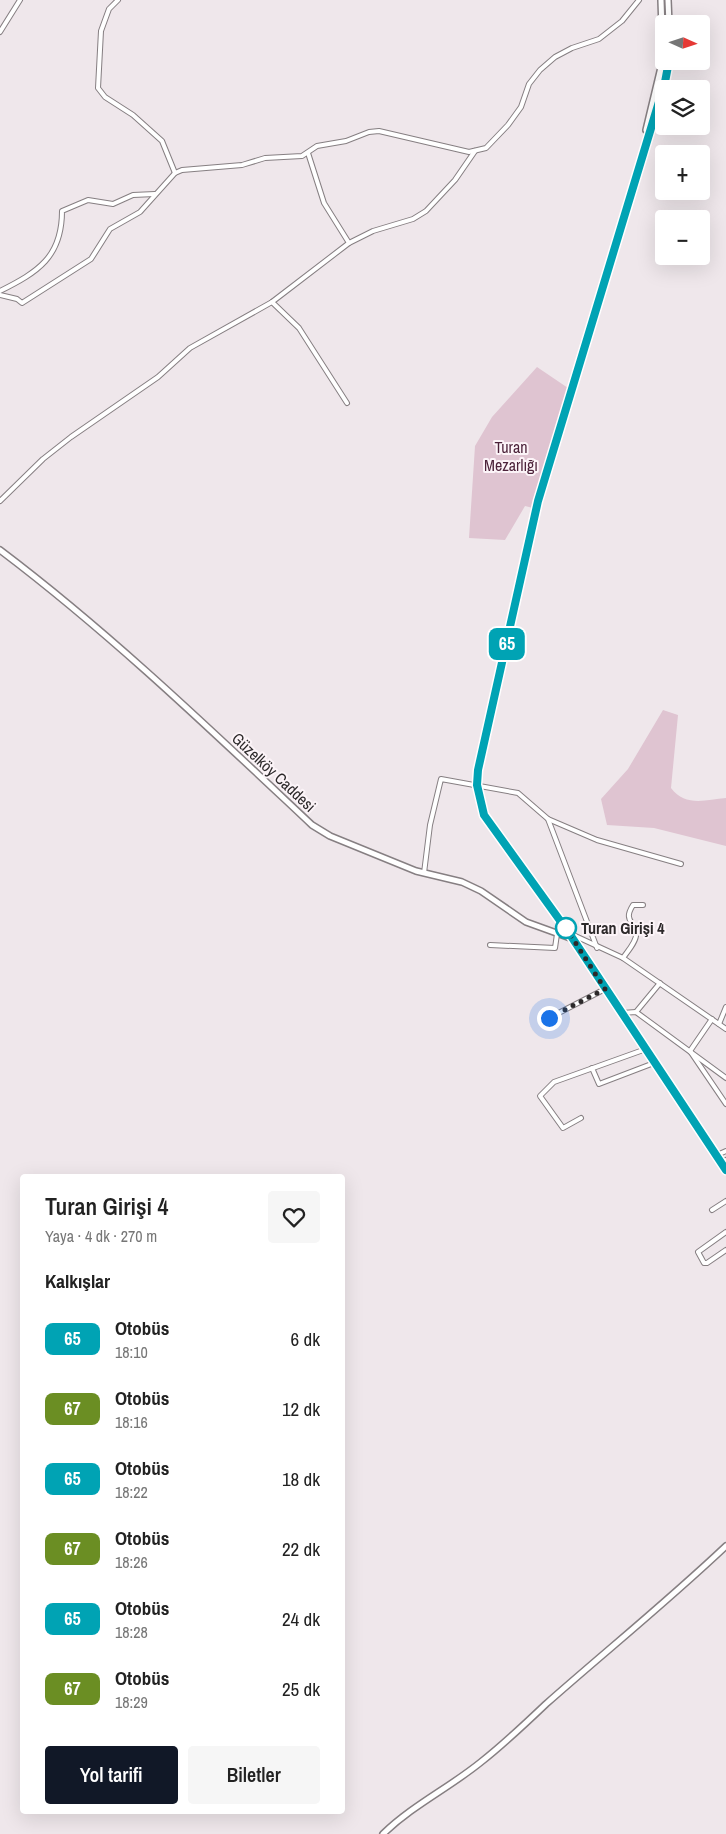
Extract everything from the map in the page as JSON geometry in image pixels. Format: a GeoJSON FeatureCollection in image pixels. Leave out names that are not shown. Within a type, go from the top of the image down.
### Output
{"type":"FeatureCollection","features":[{"type":"Feature","properties":{"kind":"street"},"geometry":{"type":"LineString","coordinates":[[0,32],[20,0]]}},
{"type":"Feature","properties":{"kind":"street"},"geometry":{"type":"LineString","coordinates":[[118,0],[109,9],[101,30],[98,88],[105,98],[133,115],[162,141],[175,173]]}},
{"type":"Feature","properties":{"kind":"street"},"geometry":{"type":"LineString","coordinates":[[0,295],[17,299],[22,303],[68,276],[91,259],[110,229],[132,218],[175,173],[182,170],[242,165],[265,158],[308,153],[317,146],[346,141],[369,132],[379,131],[424,140],[456,150],[475,151],[486,148],[508,125],[521,107],[529,84],[540,70],[572,48],[599,39],[622,21],[639,0]]}},
{"type":"Feature","properties":{"kind":"street"},"geometry":{"type":"LineString","coordinates":[[638,164],[663,59],[661,0]]}},
{"type":"Feature","properties":{"kind":"street"},"geometry":{"type":"LineString","coordinates":[[668,0],[669,15]]}},
{"type":"Feature","properties":{"kind":"street"},"geometry":{"type":"LineString","coordinates":[[667,70],[538,501],[478,770],[477,785],[484,815],[569,933],[716,1155],[724,1162],[726,1170]]}},
{"type":"Feature","properties":{"kind":"street"},"geometry":{"type":"LineString","coordinates":[[0,501],[43,459],[71,437],[158,377],[190,348],[272,302],[349,243],[373,232],[413,219],[426,211],[455,180],[475,151]]}},
{"type":"Feature","properties":{"kind":"street"},"geometry":{"type":"LineString","coordinates":[[308,153],[324,203],[349,243]]}},
{"type":"Feature","properties":{"kind":"street"},"geometry":{"type":"LineString","coordinates":[[0,291],[39,268],[50,256],[60,236],[62,211],[88,200],[113,204],[133,195],[155,194]]}},
{"type":"Feature","properties":{"kind":"street"},"geometry":{"type":"LineString","coordinates":[[272,302],[299,328],[347,403]]}},
{"type":"Feature","properties":{"kind":"street","name":"Güzelköy Caddesi"},"geometry":{"type":"LineString","coordinates":[[0,550],[29,572],[191,712],[312,825],[353,847],[424,873],[462,882],[481,891],[526,922],[573,939]]}},
{"type":"Feature","properties":{"kind":"street"},"geometry":{"type":"LineString","coordinates":[[424,873],[430,825],[441,779],[518,793],[548,819],[597,840],[681,864]]}},
{"type":"Feature","properties":{"kind":"street"},"geometry":{"type":"LineString","coordinates":[[548,819],[597,948]]}},
{"type":"Feature","properties":{"kind":"street"},"geometry":{"type":"LineString","coordinates":[[623,958],[635,939],[636,933],[629,921],[629,912],[634,905],[643,905]]}},
{"type":"Feature","properties":{"kind":"street"},"geometry":{"type":"LineString","coordinates":[[569,933],[597,948],[623,958],[726,1029]]}},
{"type":"Feature","properties":{"kind":"street"},"geometry":{"type":"LineString","coordinates":[[490,945],[555,948],[557,934]]}},
{"type":"Feature","properties":{"kind":"street"},"geometry":{"type":"LineString","coordinates":[[636,1012],[660,982]]}},
{"type":"Feature","properties":{"kind":"street"},"geometry":{"type":"LineString","coordinates":[[549,1018],[605,989]]}},
{"type":"Feature","properties":{"kind":"street"},"geometry":{"type":"LineString","coordinates":[[719,1024],[726,1007]]}},
{"type":"Feature","properties":{"kind":"street"},"geometry":{"type":"LineString","coordinates":[[622,1013],[636,1012],[726,1078]]}},
{"type":"Feature","properties":{"kind":"street"},"geometry":{"type":"LineString","coordinates":[[690,1051],[712,1019]]}},
{"type":"Feature","properties":{"kind":"street"},"geometry":{"type":"LineString","coordinates":[[581,1118],[563,1128],[540,1096],[554,1082],[646,1050]]}},
{"type":"Feature","properties":{"kind":"street"},"geometry":{"type":"LineString","coordinates":[[690,1051],[726,1104]]}},
{"type":"Feature","properties":{"kind":"street"},"geometry":{"type":"LineString","coordinates":[[592,1068],[600,1084],[654,1063]]}},
{"type":"Feature","properties":{"kind":"street"},"geometry":{"type":"LineString","coordinates":[[716,1155],[726,1150]]}},
{"type":"Feature","properties":{"kind":"street"},"geometry":{"type":"LineString","coordinates":[[712,1210],[726,1201]]}},
{"type":"Feature","properties":{"kind":"street"},"geometry":{"type":"LineString","coordinates":[[726,1232],[698,1252],[698,1254],[704,1263],[707,1263],[726,1250]]}},
{"type":"Feature","properties":{"kind":"street"},"geometry":{"type":"LineString","coordinates":[[386,1833],[409,1811],[479,1764],[546,1704],[648,1619],[726,1546]]}},
{"type":"Feature","properties":{"kind":"green space","name":"Turan Mezarlığı"},"geometry":{"type":"Polygon","coordinates":[[[537,367],[568,388],[533,508],[525,506],[505,540],[469,538],[475,446],[492,417],[537,367]]]}},
{"type":"Feature","properties":{"kind":"green space"},"geometry":{"type":"Polygon","coordinates":[[[663,710],[678,715],[671,788],[683,798],[689,800],[703,801],[726,798],[726,846],[654,828],[607,825],[601,799],[628,769],[663,710]]]}},
{"type":"Feature","properties":{"kind":"bus line","name":"65"},"geometry":{"type":"LineString","coordinates":[[667,70],[538,501],[478,770],[477,785],[484,815],[569,933],[726,1170]]}},
{"type":"Feature","properties":{"kind":"place","name":"Turan Girişi 4"},"geometry":{"type":"Point","coordinates":[566,928]}},
{"type":"Feature","properties":{"kind":"route"},"geometry":{"type":"LineString","coordinates":[[549,1018],[588,1000],[605,989],[566,928]]}}]}
